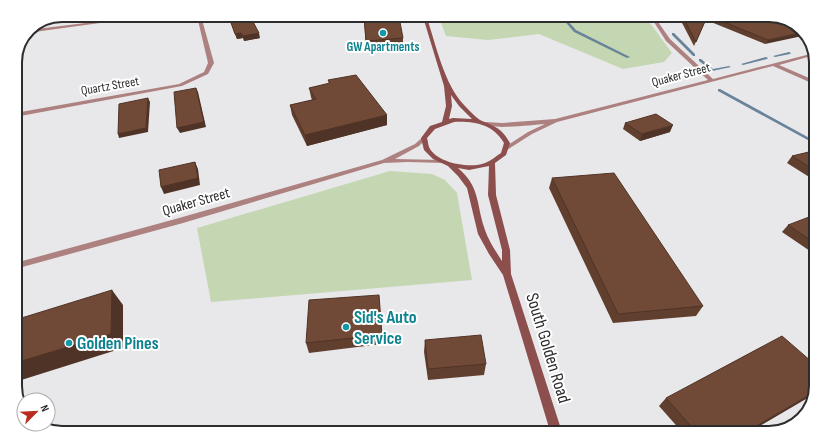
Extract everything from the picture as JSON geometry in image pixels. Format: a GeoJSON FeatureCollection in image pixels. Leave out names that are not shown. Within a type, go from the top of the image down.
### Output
{"type":"FeatureCollection","features":[{"type":"Feature","properties":{"kind":"main road"},"geometry":{"type":"LineString","coordinates":[[426,22],[447,86],[449,106],[445,122]]}},
{"type":"Feature","properties":{"kind":"main road"},"geometry":{"type":"LineString","coordinates":[[447,86],[478,122]]}},
{"type":"Feature","properties":{"kind":"main road"},"geometry":{"type":"LineString","coordinates":[[461,120],[478,122],[486,124],[500,132],[507,142],[507,148],[499,159],[492,163],[471,167],[445,163],[427,151],[424,144],[424,138],[431,128],[445,122],[461,120]]}},
{"type":"Feature","properties":{"kind":"main road","name":"South Golden Road"},"geometry":{"type":"LineString","coordinates":[[445,163],[462,175],[473,189],[480,230],[492,252],[507,274]]}},
{"type":"Feature","properties":{"kind":"main road","name":"South Golden Road"},"geometry":{"type":"LineString","coordinates":[[492,163],[492,195],[506,250],[507,274],[554,426]]}},
{"type":"Feature","properties":{"kind":"street"},"geometry":{"type":"LineString","coordinates":[[38,30],[93,22]]}},
{"type":"Feature","properties":{"kind":"street","name":"Quartz Street"},"geometry":{"type":"LineString","coordinates":[[22,114],[180,85],[206,73],[211,63],[201,22]]}},
{"type":"Feature","properties":{"kind":"street"},"geometry":{"type":"LineString","coordinates":[[656,22],[668,40],[711,80]]}},
{"type":"Feature","properties":{"kind":"street","name":"Quaker Street"},"geometry":{"type":"LineString","coordinates":[[486,124],[502,125],[554,121],[808,55]]}},
{"type":"Feature","properties":{"kind":"street"},"geometry":{"type":"LineString","coordinates":[[773,64],[809,80]]}},
{"type":"Feature","properties":{"kind":"street","name":"Quaker Street"},"geometry":{"type":"LineString","coordinates":[[507,148],[530,133],[554,121]]}},
{"type":"Feature","properties":{"kind":"street","name":"Quaker Street"},"geometry":{"type":"LineString","coordinates":[[22,264],[180,221],[384,161],[417,145],[424,138]]}},
{"type":"Feature","properties":{"kind":"street","name":"Quaker Street"},"geometry":{"type":"LineString","coordinates":[[384,161],[408,160],[445,163]]}},
{"type":"Feature","properties":{"kind":"green space"},"geometry":{"type":"Polygon","coordinates":[[[441,22],[649,22],[672,53],[664,62],[623,69],[539,34],[488,40],[446,36],[441,22]]]}},
{"type":"Feature","properties":{"kind":"green space"},"geometry":{"type":"Polygon","coordinates":[[[390,171],[432,174],[445,180],[457,193],[472,280],[211,302],[197,228],[390,171]]]}},
{"type":"Feature","properties":{"kind":"building"},"geometry":{"type":"Polygon","coordinates":[[[231,22],[253,22],[259,33],[243,36],[241,33],[235,34],[231,22]]]}},
{"type":"Feature","properties":{"kind":"building"},"geometry":{"type":"Polygon","coordinates":[[[364,22],[400,22],[403,38],[366,41],[364,22]]]}},
{"type":"Feature","properties":{"kind":"building"},"geometry":{"type":"Polygon","coordinates":[[[686,22],[705,22],[696,42],[686,22]]]}},
{"type":"Feature","properties":{"kind":"building"},"geometry":{"type":"Polygon","coordinates":[[[724,22],[776,23],[786,26],[796,33],[768,40],[724,22]]]}},
{"type":"Feature","properties":{"kind":"building"},"geometry":{"type":"Polygon","coordinates":[[[356,75],[387,115],[305,135],[290,105],[316,99],[309,88],[330,83],[328,80],[356,75]]]}},
{"type":"Feature","properties":{"kind":"building"},"geometry":{"type":"Polygon","coordinates":[[[196,88],[204,122],[177,128],[174,92],[196,88]]]}},
{"type":"Feature","properties":{"kind":"building"},"geometry":{"type":"Polygon","coordinates":[[[148,98],[146,128],[118,134],[119,104],[148,98]]]}},
{"type":"Feature","properties":{"kind":"building"},"geometry":{"type":"Polygon","coordinates":[[[656,114],[673,125],[642,134],[625,123],[656,114]]]}},
{"type":"Feature","properties":{"kind":"building"},"geometry":{"type":"Polygon","coordinates":[[[809,152],[809,167],[792,156],[809,152]]]}},
{"type":"Feature","properties":{"kind":"building"},"geometry":{"type":"Polygon","coordinates":[[[195,162],[198,178],[161,187],[159,170],[195,162]]]}},
{"type":"Feature","properties":{"kind":"building"},"geometry":{"type":"Polygon","coordinates":[[[614,173],[703,306],[618,314],[552,178],[614,173]]]}},
{"type":"Feature","properties":{"kind":"building"},"geometry":{"type":"Polygon","coordinates":[[[809,217],[809,239],[788,225],[809,217]]]}},
{"type":"Feature","properties":{"kind":"building"},"geometry":{"type":"Polygon","coordinates":[[[112,290],[111,334],[22,361],[22,318],[112,290]]]}},
{"type":"Feature","properties":{"kind":"building","name":"Sid's Auto Service"},"geometry":{"type":"Polygon","coordinates":[[[379,295],[382,335],[306,343],[309,300],[379,295]]]}},
{"type":"Feature","properties":{"kind":"building"},"geometry":{"type":"Polygon","coordinates":[[[481,335],[486,364],[428,369],[425,340],[481,335]]]}},
{"type":"Feature","properties":{"kind":"building"},"geometry":{"type":"Polygon","coordinates":[[[782,336],[809,359],[808,396],[756,426],[691,426],[666,398],[782,336]]]}},
{"type":"Feature","properties":{"kind":"waterway"},"geometry":{"type":"LineString","coordinates":[[567,22],[575,31],[628,57]]}},
{"type":"Feature","properties":{"kind":"waterway"},"geometry":{"type":"LineString","coordinates":[[673,34],[694,55]]}},
{"type":"Feature","properties":{"kind":"waterway"},"geometry":{"type":"LineString","coordinates":[[775,56],[789,53]]}},
{"type":"Feature","properties":{"kind":"waterway"},"geometry":{"type":"LineString","coordinates":[[743,64],[766,58]]}},
{"type":"Feature","properties":{"kind":"waterway"},"geometry":{"type":"LineString","coordinates":[[700,60],[712,70],[729,67]]}},
{"type":"Feature","properties":{"kind":"waterway"},"geometry":{"type":"LineString","coordinates":[[719,90],[809,140]]}},
{"type":"Feature","properties":{"kind":"place","name":"GW Apartments"},"geometry":{"type":"Point","coordinates":[383,33]}},
{"type":"Feature","properties":{"kind":"place","name":"Sid's Auto Service"},"geometry":{"type":"Point","coordinates":[346,327]}},
{"type":"Feature","properties":{"kind":"place","name":"Golden Pines"},"geometry":{"type":"Point","coordinates":[69,343]}}]}
